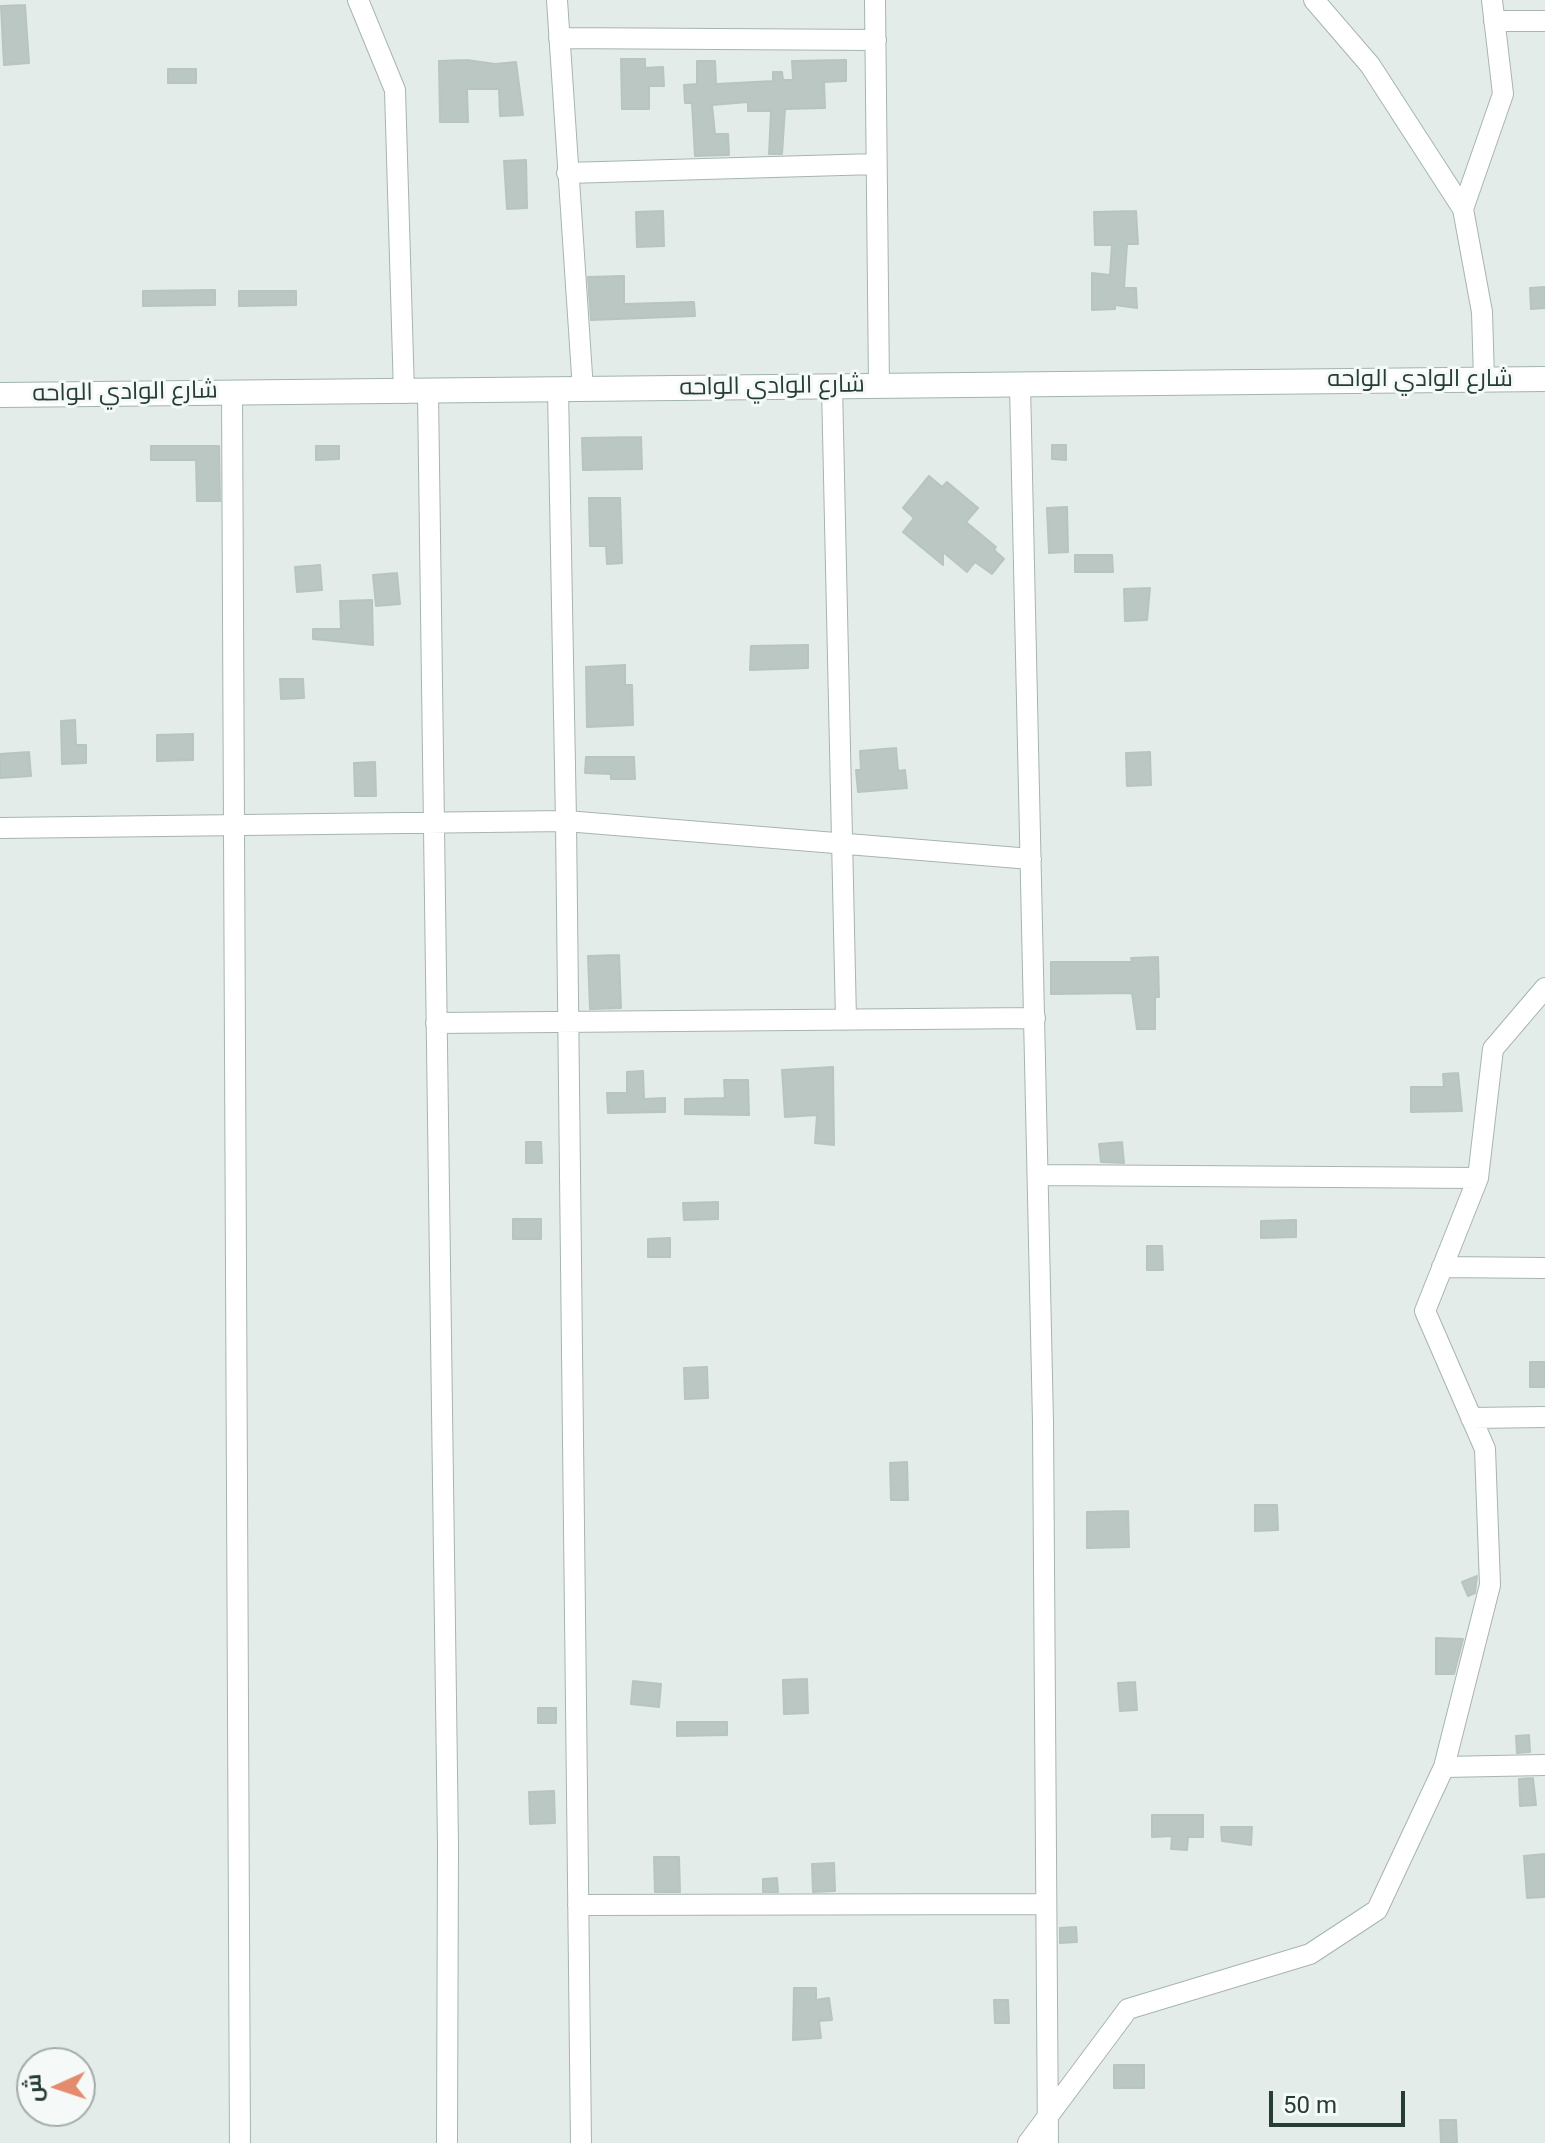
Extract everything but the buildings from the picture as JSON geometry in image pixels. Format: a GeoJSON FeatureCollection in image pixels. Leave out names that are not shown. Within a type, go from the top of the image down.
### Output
{"type":"FeatureCollection","features":[{"type":"Feature","properties":{"kind":"main road","name":"شارع الوادي الواحه"},"geometry":{"type":"LineString","coordinates":[[0,395],[1545,379]]}},
{"type":"Feature","properties":{"kind":"street"},"geometry":{"type":"LineString","coordinates":[[358,0],[395,90],[416,392],[433,823],[448,1845],[447,2143]]}},
{"type":"Feature","properties":{"kind":"street"},"geometry":{"type":"LineString","coordinates":[[557,0],[583,390]]}},
{"type":"Feature","properties":{"kind":"street"},"geometry":{"type":"LineString","coordinates":[[875,0],[879,386]]}},
{"type":"Feature","properties":{"kind":"street"},"geometry":{"type":"LineString","coordinates":[[1314,0],[1370,65],[1463,209],[1482,312],[1484,379]]}},
{"type":"Feature","properties":{"kind":"street"},"geometry":{"type":"LineString","coordinates":[[1463,209],[1503,94],[1492,0]]}},
{"type":"Feature","properties":{"kind":"street"},"geometry":{"type":"LineString","coordinates":[[1494,21],[1545,21]]}},
{"type":"Feature","properties":{"kind":"street"},"geometry":{"type":"LineString","coordinates":[[559,38],[876,40]]}},
{"type":"Feature","properties":{"kind":"street"},"geometry":{"type":"LineString","coordinates":[[567,173],[876,164]]}},
{"type":"Feature","properties":{"kind":"street"},"geometry":{"type":"LineString","coordinates":[[1020,385],[1038,1175],[1048,2143]]}},
{"type":"Feature","properties":{"kind":"street"},"geometry":{"type":"LineString","coordinates":[[832,386],[846,1020]]}},
{"type":"Feature","properties":{"kind":"street"},"geometry":{"type":"LineString","coordinates":[[558,389],[569,1022],[581,2143]]}},
{"type":"Feature","properties":{"kind":"street"},"geometry":{"type":"LineString","coordinates":[[232,392],[240,2143]]}},
{"type":"Feature","properties":{"kind":"street"},"geometry":{"type":"LineString","coordinates":[[0,828],[566,821],[1031,859]]}},
{"type":"Feature","properties":{"kind":"street"},"geometry":{"type":"LineString","coordinates":[[1028,2143],[1128,2009],[1310,1954],[1377,1910],[1444,1767],[1490,1585],[1485,1449],[1425,1311],[1478,1178],[1493,1049],[1545,988]]}},
{"type":"Feature","properties":{"kind":"street"},"geometry":{"type":"LineString","coordinates":[[436,1023],[1035,1018]]}},
{"type":"Feature","properties":{"kind":"street"},"geometry":{"type":"LineString","coordinates":[[1038,1175],[1478,1178]]}},
{"type":"Feature","properties":{"kind":"street"},"geometry":{"type":"LineString","coordinates":[[1442,1267],[1545,1268]]}},
{"type":"Feature","properties":{"kind":"street"},"geometry":{"type":"LineString","coordinates":[[1471,1418],[1545,1417]]}},
{"type":"Feature","properties":{"kind":"street"},"geometry":{"type":"LineString","coordinates":[[1444,1767],[1545,1765]]}},
{"type":"Feature","properties":{"kind":"street"},"geometry":{"type":"LineString","coordinates":[[578,1905],[1046,1904]]}}]}
